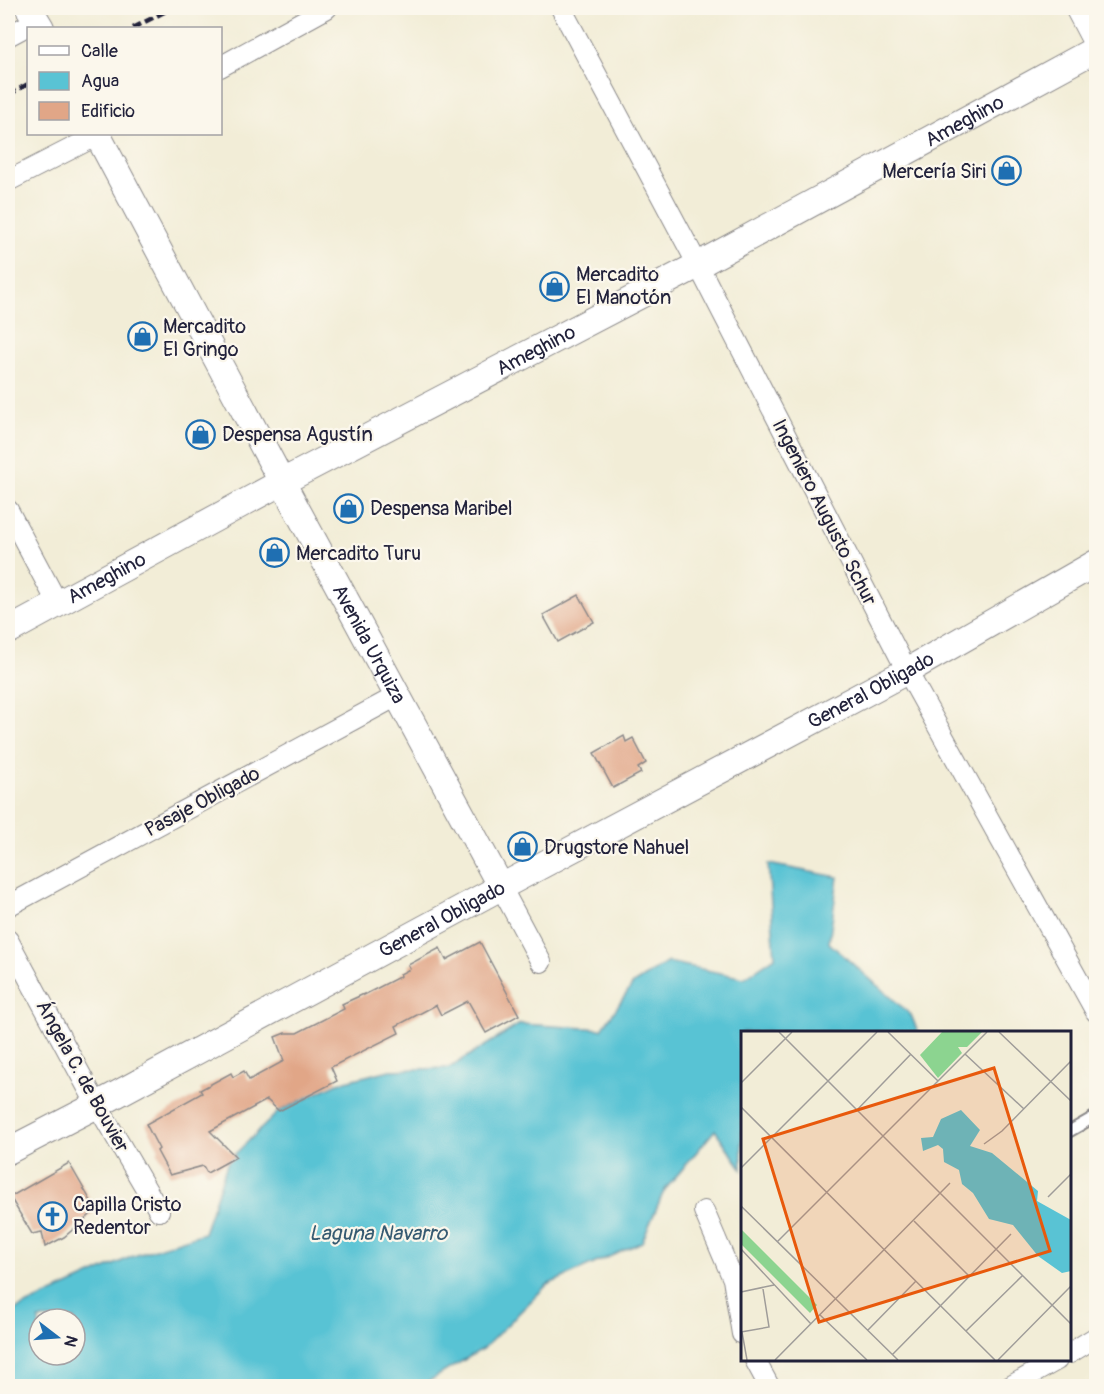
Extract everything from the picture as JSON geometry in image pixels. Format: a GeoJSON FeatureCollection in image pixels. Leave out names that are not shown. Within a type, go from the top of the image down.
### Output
{"type":"FeatureCollection","features":[{"type":"Feature","properties":{"kind":"street"},"geometry":{"type":"LineString","coordinates":[[222,66],[327,8]]}},
{"type":"Feature","properties":{"kind":"street","name":"Ingeniero Augusto Schur"},"geometry":{"type":"LineString","coordinates":[[561,8],[698,265],[907,671],[1096,1012]]}},
{"type":"Feature","properties":{"kind":"street"},"geometry":{"type":"LineString","coordinates":[[1075,8],[1096,49]]}},
{"type":"Feature","properties":{"kind":"street"},"geometry":{"type":"LineString","coordinates":[[8,36],[35,19]]}},
{"type":"Feature","properties":{"kind":"street","name":"Ameghino"},"geometry":{"type":"LineString","coordinates":[[8,631],[282,482],[698,265],[1096,49]]}},
{"type":"Feature","properties":{"kind":"street"},"geometry":{"type":"LineString","coordinates":[[8,181],[96,135]]}},
{"type":"Feature","properties":{"kind":"street","name":"Avenida Urquiza"},"geometry":{"type":"LineString","coordinates":[[99,135],[282,482],[541,962]]}},
{"type":"Feature","properties":{"kind":"street"},"geometry":{"type":"LineString","coordinates":[[8,510],[58,604]]}},
{"type":"Feature","properties":{"kind":"street","name":"General Obligado"},"geometry":{"type":"LineString","coordinates":[[8,1150],[97,1105],[907,671],[1096,563]]}},
{"type":"Feature","properties":{"kind":"street","name":"Pasaje Obligado"},"geometry":{"type":"LineString","coordinates":[[8,906],[397,696]]}},
{"type":"Feature","properties":{"kind":"street","name":"Ángela C. de Bouvier"},"geometry":{"type":"LineString","coordinates":[[8,940],[97,1105],[159,1212]]}},
{"type":"Feature","properties":{"kind":"street"},"geometry":{"type":"LineString","coordinates":[[704,1211],[733,1279],[741,1328]]}},
{"type":"Feature","properties":{"kind":"street"},"geometry":{"type":"LineString","coordinates":[[1071,1352],[1096,1337]]}},
{"type":"Feature","properties":{"kind":"street"},"geometry":{"type":"LineString","coordinates":[[756,1361],[769,1386]]}},
{"type":"Feature","properties":{"kind":"street"},"geometry":{"type":"LineString","coordinates":[[1011,1386],[1055,1361]]}},
{"type":"Feature","properties":{"kind":"lane"},"geometry":{"type":"LineString","coordinates":[[1071,1130],[1096,1116]]}},
{"type":"Feature","properties":{"kind":"water","name":"Laguna Navarro"},"geometry":{"type":"Polygon","coordinates":[[[768,864],[838,877],[829,943],[911,1015],[918,1031],[741,1031],[741,1168],[715,1130],[664,1191],[642,1242],[547,1285],[484,1348],[421,1386],[8,1386],[8,1313],[131,1257],[204,1233],[228,1161],[279,1111],[338,1083],[390,1070],[449,1068],[520,1024],[602,1029],[633,984],[668,962],[744,978],[775,957],[768,864]]]}},
{"type":"Feature","properties":{"kind":"building"},"geometry":{"type":"Polygon","coordinates":[[[579,595],[594,622],[558,642],[543,615],[579,595]]]}},
{"type":"Feature","properties":{"kind":"building"},"geometry":{"type":"Polygon","coordinates":[[[624,736],[626,742],[633,738],[646,763],[638,768],[641,773],[613,788],[594,753],[624,736]]]}},
{"type":"Feature","properties":{"kind":"building"},"geometry":{"type":"Polygon","coordinates":[[[480,942],[519,1015],[486,1033],[468,1001],[441,1015],[436,1005],[396,1026],[399,1033],[331,1067],[337,1081],[279,1111],[267,1100],[210,1131],[236,1157],[207,1173],[203,1166],[170,1175],[146,1124],[202,1093],[200,1090],[231,1073],[233,1077],[244,1071],[249,1080],[284,1061],[275,1037],[285,1033],[297,1033],[344,1009],[342,1004],[401,976],[400,974],[410,969],[408,965],[440,948],[446,960],[480,942]]]}},
{"type":"Feature","properties":{"kind":"building"},"geometry":{"type":"Polygon","coordinates":[[[69,1163],[96,1210],[64,1237],[45,1247],[42,1232],[32,1234],[10,1197],[69,1163]]]}},
{"type":"Feature","properties":{"kind":"railway"},"geometry":{"type":"LineString","coordinates":[[135,27],[172,8]]}},
{"type":"Feature","properties":{"kind":"railway"},"geometry":{"type":"LineString","coordinates":[[8,95],[27,85]]}},
{"type":"Feature","properties":{"kind":"place","name":"Mercería Siri"},"geometry":{"type":"Point","coordinates":[1007,171]}},
{"type":"Feature","properties":{"kind":"place","name":"Mercadito El Manotón"},"geometry":{"type":"Point","coordinates":[555,286]}},
{"type":"Feature","properties":{"kind":"place","name":"Mercadito El Gringo"},"geometry":{"type":"Point","coordinates":[142,337]}},
{"type":"Feature","properties":{"kind":"place","name":"Despensa Agustín"},"geometry":{"type":"Point","coordinates":[201,434]}},
{"type":"Feature","properties":{"kind":"place","name":"Despensa Maribel"},"geometry":{"type":"Point","coordinates":[349,508]}},
{"type":"Feature","properties":{"kind":"place","name":"Mercadito Turu"},"geometry":{"type":"Point","coordinates":[275,553]}},
{"type":"Feature","properties":{"kind":"place","name":"Drugstore Nahuel"},"geometry":{"type":"Point","coordinates":[523,847]}},
{"type":"Feature","properties":{"kind":"place","name":"Capilla Cristo Redentor"},"geometry":{"type":"Point","coordinates":[52,1216]}}]}
